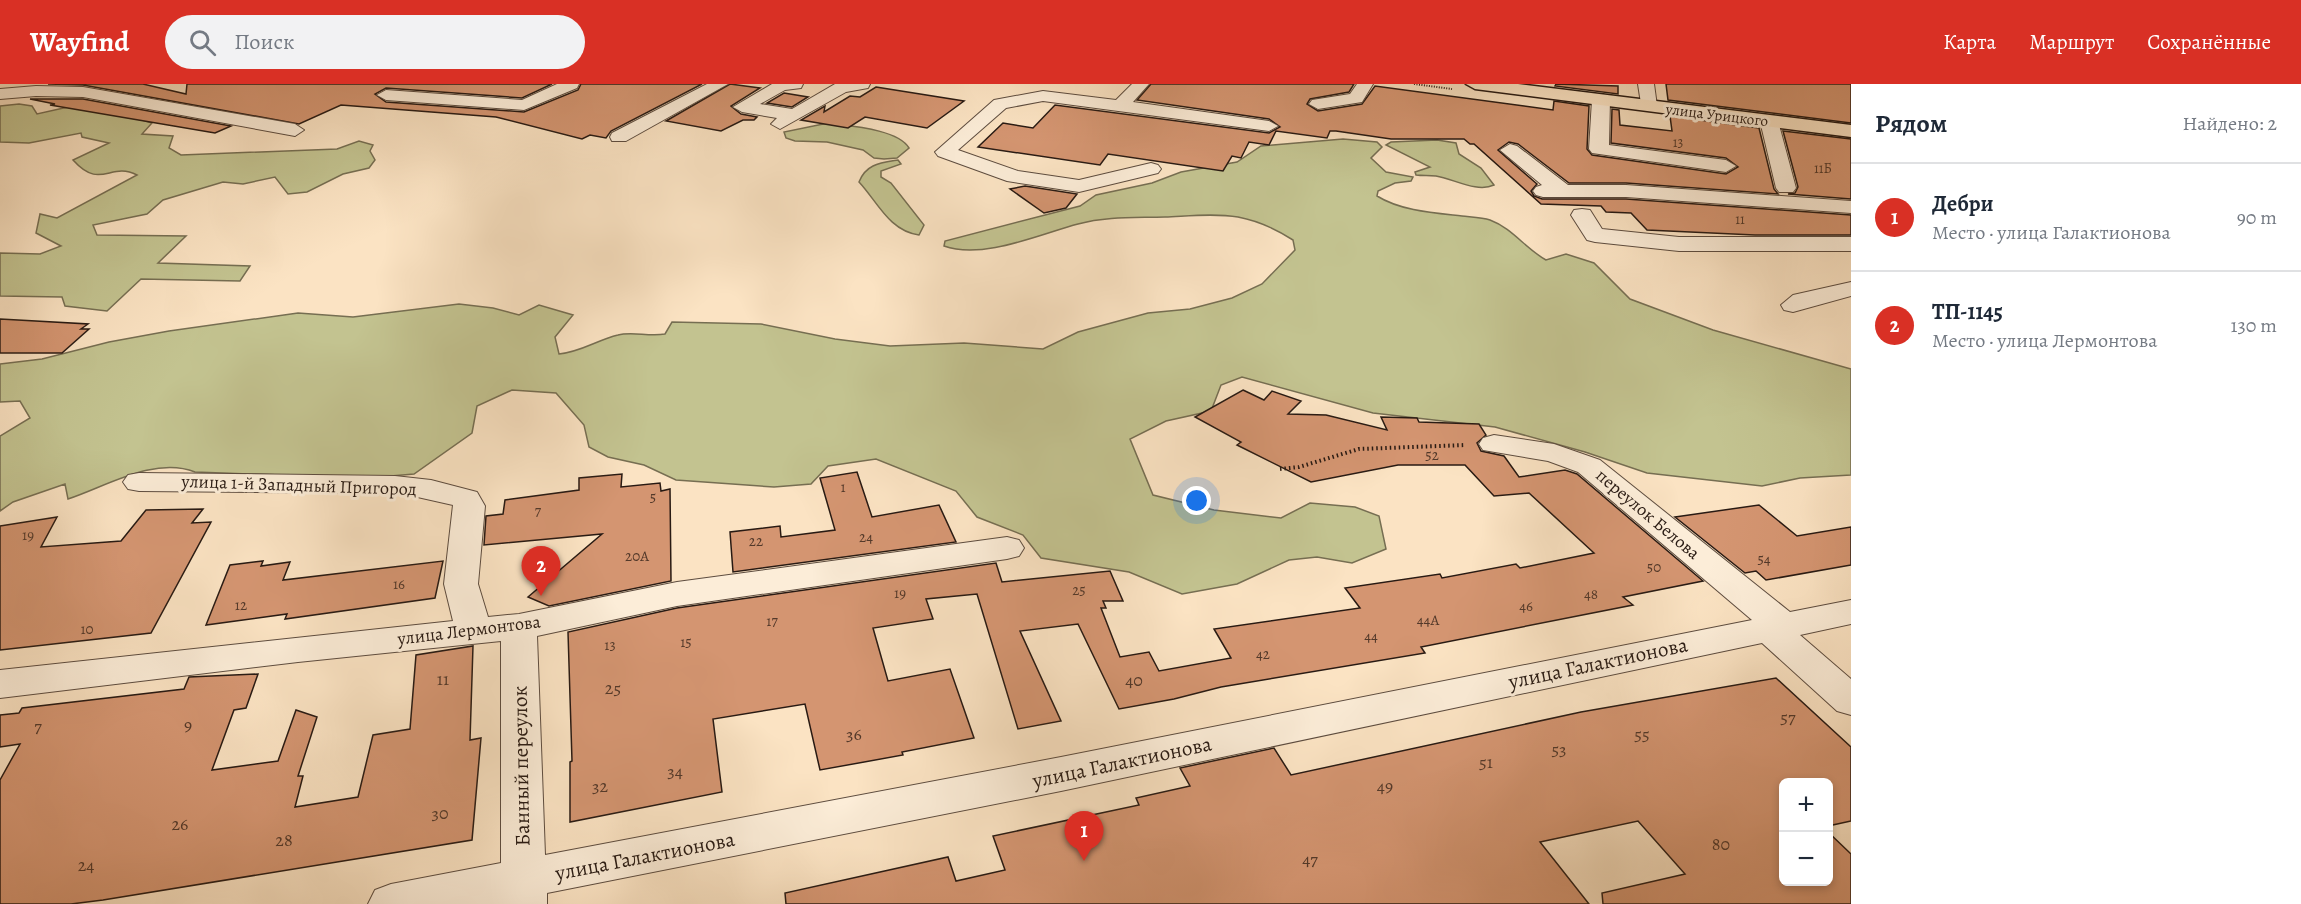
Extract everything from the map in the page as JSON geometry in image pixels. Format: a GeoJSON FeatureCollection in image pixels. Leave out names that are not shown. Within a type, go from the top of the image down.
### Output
{"type":"FeatureCollection","features":[{"type":"Feature","properties":{"kind":"main road","name":"улица Урицкого"},"geometry":{"type":"LineString","coordinates":[[1475,84],[1851,131]]}},
{"type":"Feature","properties":{"kind":"street"},"geometry":{"type":"LineString","coordinates":[[539,84],[567,86]]}},
{"type":"Feature","properties":{"kind":"street"},"geometry":{"type":"LineString","coordinates":[[619,137],[720,84]]}},
{"type":"Feature","properties":{"kind":"street"},"geometry":{"type":"LineString","coordinates":[[795,84],[781,86],[742,107],[787,120],[841,88],[862,84]]}},
{"type":"Feature","properties":{"kind":"street"},"geometry":{"type":"LineString","coordinates":[[817,84],[841,88]]}},
{"type":"Feature","properties":{"kind":"street"},"geometry":{"type":"LineString","coordinates":[[1120,106],[1141,84]]}},
{"type":"Feature","properties":{"kind":"street"},"geometry":{"type":"LineString","coordinates":[[1318,104],[1356,98],[1365,84]]}},
{"type":"Feature","properties":{"kind":"street"},"geometry":{"type":"LineString","coordinates":[[1646,84],[1648,106]]}},
{"type":"Feature","properties":{"kind":"street"},"geometry":{"type":"LineString","coordinates":[[386,95],[524,105],[567,86]]}},
{"type":"Feature","properties":{"kind":"street"},"geometry":{"type":"LineString","coordinates":[[0,94],[36,91],[83,92],[295,130]]}},
{"type":"Feature","properties":{"kind":"street"},"geometry":{"type":"LineString","coordinates":[[1151,169],[1079,186],[1014,177],[945,152],[1000,104],[1043,96],[1269,126]]}},
{"type":"Feature","properties":{"kind":"street"},"geometry":{"type":"LineString","coordinates":[[1601,100],[1599,148],[1725,166]]}},
{"type":"Feature","properties":{"kind":"street"},"geometry":{"type":"LineString","coordinates":[[1769,121],[1786,188]]}},
{"type":"Feature","properties":{"kind":"street"},"geometry":{"type":"LineString","coordinates":[[1510,150],[1553,191],[1626,191],[1851,207]]}},
{"type":"Feature","properties":{"kind":"street"},"geometry":{"type":"LineString","coordinates":[[1582,215],[1595,235],[1679,244],[1851,244]]}},
{"type":"Feature","properties":{"kind":"street"},"geometry":{"type":"LineString","coordinates":[[1793,305],[1802,300],[1851,289]]}},
{"type":"Feature","properties":{"kind":"street","name":"переулок Белова"},"geometry":{"type":"LineString","coordinates":[[1494,444],[1554,453],[1589,466],[1775,627],[1851,701]]}},
{"type":"Feature","properties":{"kind":"street","name":"улица 1-й Западный Пригород"},"geometry":{"type":"LineString","coordinates":[[139,482],[219,481],[398,485],[448,492],[466,499],[469,506],[461,584],[473,630]]}},
{"type":"Feature","properties":{"kind":"street","name":"улица Лермонтова"},"geometry":{"type":"LineString","coordinates":[[0,684],[473,630],[519,627],[676,594],[1007,548]]}},
{"type":"Feature","properties":{"kind":"street","name":"улица Галактионова"},"geometry":{"type":"LineString","coordinates":[[391,904],[523,892],[1060,774],[1851,612]]}},
{"type":"Feature","properties":{"kind":"street","name":"Банный переулок"},"geometry":{"type":"LineString","coordinates":[[519,627],[523,892]]}},
{"type":"Feature","properties":{"kind":"path"},"geometry":{"type":"LineString","coordinates":[[1281,469],[1299,467],[1359,448],[1494,444]]}},
{"type":"Feature","properties":{"kind":"green space"},"geometry":{"type":"Polygon","coordinates":[[[19,104],[32,106],[37,114],[68,107],[152,123],[142,134],[173,136],[169,148],[181,155],[337,149],[359,141],[373,145],[370,151],[375,160],[369,168],[343,174],[307,192],[288,194],[275,177],[243,184],[223,182],[163,200],[147,214],[93,225],[97,235],[186,236],[158,263],[250,266],[240,281],[141,279],[107,311],[65,306],[62,297],[0,296],[0,253],[40,254],[61,246],[36,233],[40,214],[57,218],[137,175],[120,171],[98,175],[83,169],[73,160],[109,143],[82,137],[81,133],[29,143],[0,142],[0,106],[19,104]]]}},
{"type":"Feature","properties":{"kind":"green space"},"geometry":{"type":"Polygon","coordinates":[[[828,123],[860,127],[895,136],[909,148],[897,158],[874,158],[863,150],[827,142],[795,141],[786,138],[784,132],[828,123]]]}},
{"type":"Feature","properties":{"kind":"green space"},"geometry":{"type":"Polygon","coordinates":[[[1343,139],[1377,142],[1382,147],[1371,158],[1386,172],[1413,177],[1411,181],[1395,183],[1378,191],[1377,196],[1386,201],[1418,211],[1490,220],[1505,228],[1546,260],[1566,254],[1594,263],[1630,299],[1713,330],[1851,369],[1851,475],[1800,478],[1762,486],[1647,473],[1585,452],[1495,427],[1373,413],[1242,377],[1221,385],[1211,411],[1166,421],[1130,439],[1153,495],[1214,510],[1281,518],[1310,503],[1355,507],[1379,516],[1386,549],[1352,563],[1317,557],[1289,560],[1237,584],[1182,594],[1129,572],[1041,558],[1023,535],[977,517],[956,491],[876,459],[828,466],[811,484],[774,487],[676,480],[644,465],[608,457],[589,447],[584,425],[556,393],[512,390],[477,406],[472,433],[414,474],[367,478],[195,472],[180,468],[164,468],[131,475],[68,499],[65,484],[13,502],[0,511],[0,436],[30,418],[20,401],[0,402],[0,364],[42,359],[109,342],[169,331],[298,313],[353,317],[459,304],[493,308],[519,315],[539,305],[573,315],[555,337],[559,354],[575,351],[623,334],[665,334],[672,322],[761,324],[835,339],[890,346],[964,343],[1043,349],[1078,332],[1148,313],[1190,309],[1232,298],[1262,284],[1295,250],[1293,240],[1253,221],[1238,217],[1211,215],[1100,220],[1078,224],[1011,244],[976,250],[944,246],[945,241],[1080,206],[1096,195],[1152,183],[1181,172],[1237,162],[1261,146],[1343,139]]]}},
{"type":"Feature","properties":{"kind":"green space"},"geometry":{"type":"Polygon","coordinates":[[[1437,140],[1456,143],[1459,154],[1481,168],[1494,185],[1480,187],[1436,176],[1416,175],[1415,172],[1430,167],[1386,145],[1391,142],[1437,140]]]}},
{"type":"Feature","properties":{"kind":"green space"},"geometry":{"type":"Polygon","coordinates":[[[898,160],[901,164],[881,171],[881,177],[891,183],[924,225],[919,235],[900,228],[884,214],[859,182],[870,168],[898,160]]]}},
{"type":"Feature","properties":{"kind":"building"},"geometry":{"type":"Polygon","coordinates":[[[48,84],[143,84],[186,94],[187,84],[552,84],[522,98],[386,88],[375,94],[386,102],[524,112],[578,90],[581,84],[702,84],[611,131],[606,138],[590,135],[582,139],[496,117],[341,105],[299,124],[83,85],[48,84]]]}},
{"type":"Feature","properties":{"kind":"building"},"geometry":{"type":"Polygon","coordinates":[[[730,84],[760,88],[731,106],[741,114],[757,117],[754,120],[743,120],[721,131],[666,121],[730,84]]]}},
{"type":"Feature","properties":{"kind":"building"},"geometry":{"type":"Polygon","coordinates":[[[1151,84],[1354,84],[1349,92],[1310,99],[1307,104],[1318,111],[1362,104],[1375,86],[1553,110],[1554,101],[1589,106],[1587,149],[1592,155],[1726,174],[1738,167],[1726,158],[1611,143],[1612,109],[1619,110],[1620,125],[1672,131],[1670,116],[1759,128],[1774,189],[1778,194],[1626,183],[1569,183],[1518,144],[1509,142],[1498,150],[1537,184],[1531,191],[1534,196],[1542,199],[1626,199],[1851,215],[1851,235],[1755,235],[1647,230],[1631,213],[1606,212],[1601,206],[1541,204],[1474,144],[1464,139],[1391,139],[1336,131],[1330,131],[1327,138],[1276,131],[1269,145],[1249,142],[1241,158],[1232,156],[1223,171],[1108,154],[1100,165],[978,147],[1003,123],[1033,128],[1055,105],[1269,133],[1280,127],[1269,119],[1137,100],[1151,84]]]}},
{"type":"Feature","properties":{"kind":"building"},"geometry":{"type":"Polygon","coordinates":[[[1556,84],[1618,86],[1618,94],[1555,86],[1556,84]]]}},
{"type":"Feature","properties":{"kind":"building"},"geometry":{"type":"Polygon","coordinates":[[[1666,84],[1851,84],[1851,123],[1668,100],[1666,84]]]}},
{"type":"Feature","properties":{"kind":"building"},"geometry":{"type":"Polygon","coordinates":[[[876,87],[964,101],[927,128],[865,117],[848,128],[801,120],[825,106],[824,112],[850,96],[860,97],[876,87]]]}},
{"type":"Feature","properties":{"kind":"building"},"geometry":{"type":"Polygon","coordinates":[[[784,93],[808,97],[792,107],[767,103],[784,93]]]}},
{"type":"Feature","properties":{"kind":"building"},"geometry":{"type":"Polygon","coordinates":[[[30,99],[83,99],[231,126],[215,133],[50,105],[55,104],[30,99]]]}},
{"type":"Feature","properties":{"kind":"building"},"geometry":{"type":"Polygon","coordinates":[[[1783,131],[1851,139],[1851,199],[1788,194],[1795,193],[1798,187],[1783,131]]]}},
{"type":"Feature","properties":{"kind":"building"},"geometry":{"type":"Polygon","coordinates":[[[1025,186],[1077,194],[1066,208],[1044,213],[1010,189],[1025,186]]]}},
{"type":"Feature","properties":{"kind":"building"},"geometry":{"type":"Polygon","coordinates":[[[0,319],[88,324],[81,329],[89,329],[62,353],[0,353],[0,319]]]}},
{"type":"Feature","properties":{"kind":"building"},"geometry":{"type":"Polygon","coordinates":[[[1243,390],[1264,400],[1272,391],[1301,401],[1288,414],[1326,415],[1387,430],[1381,417],[1417,418],[1419,422],[1479,424],[1486,435],[1477,443],[1481,451],[1504,456],[1519,477],[1565,470],[1577,474],[1703,581],[1623,597],[1633,605],[1421,647],[1425,653],[1221,687],[1174,699],[1119,709],[1078,624],[1020,631],[1061,721],[1018,729],[977,594],[926,599],[933,619],[873,628],[888,681],[950,669],[974,738],[902,752],[903,755],[820,770],[805,704],[713,719],[722,792],[570,822],[570,762],[572,761],[568,632],[677,608],[996,563],[1002,582],[1110,571],[1123,601],[1103,601],[1106,608],[1101,608],[1120,657],[1149,652],[1159,671],[1231,658],[1214,629],[1360,608],[1345,588],[1440,574],[1442,578],[1516,564],[1520,568],[1594,553],[1529,493],[1494,496],[1465,465],[1398,465],[1311,482],[1237,445],[1241,442],[1195,417],[1243,390]]]}},
{"type":"Feature","properties":{"kind":"building"},"geometry":{"type":"Polygon","coordinates":[[[857,472],[872,517],[939,505],[956,542],[733,572],[730,532],[780,526],[781,537],[835,530],[820,478],[857,472]]]}},
{"type":"Feature","properties":{"kind":"building"},"geometry":{"type":"Polygon","coordinates":[[[622,474],[621,487],[660,483],[661,491],[670,489],[671,581],[549,606],[528,597],[602,534],[484,545],[486,516],[503,514],[505,500],[579,490],[579,478],[622,474]]]}},
{"type":"Feature","properties":{"kind":"building"},"geometry":{"type":"Polygon","coordinates":[[[1759,505],[1797,536],[1851,527],[1851,565],[1766,580],[1756,571],[1745,573],[1675,517],[1759,505]]]}},
{"type":"Feature","properties":{"kind":"building"},"geometry":{"type":"Polygon","coordinates":[[[203,509],[192,523],[211,522],[151,633],[0,650],[0,526],[57,517],[41,547],[121,541],[146,510],[203,509]]]}},
{"type":"Feature","properties":{"kind":"building"},"geometry":{"type":"Polygon","coordinates":[[[263,561],[261,566],[290,562],[283,580],[443,561],[435,598],[285,619],[287,614],[206,625],[230,565],[263,561]]]}},
{"type":"Feature","properties":{"kind":"building"},"geometry":{"type":"Polygon","coordinates":[[[473,646],[470,740],[481,738],[472,840],[103,900],[71,904],[0,904],[0,780],[20,744],[0,747],[0,715],[19,713],[22,708],[184,689],[189,677],[258,674],[246,708],[234,710],[212,770],[278,761],[296,710],[317,717],[298,776],[303,776],[295,807],[358,797],[373,735],[410,729],[416,655],[473,646]]]}},
{"type":"Feature","properties":{"kind":"building"},"geometry":{"type":"Polygon","coordinates":[[[1776,678],[1851,747],[1851,821],[1833,825],[1833,778],[1779,778],[1779,886],[1833,886],[1833,837],[1851,854],[1851,904],[1603,904],[1602,893],[1685,874],[1638,821],[1540,842],[1589,904],[786,904],[785,893],[948,857],[956,881],[1005,870],[993,836],[1139,805],[1136,798],[1190,786],[1180,768],[1274,748],[1291,775],[1581,712],[1776,678]]]}},
{"type":"Feature","properties":{"kind":"place","name":"ТП-1145"},"geometry":{"type":"Point","coordinates":[541,596]}},
{"type":"Feature","properties":{"kind":"place","name":"Дебри"},"geometry":{"type":"Point","coordinates":[1084,861]}}]}
